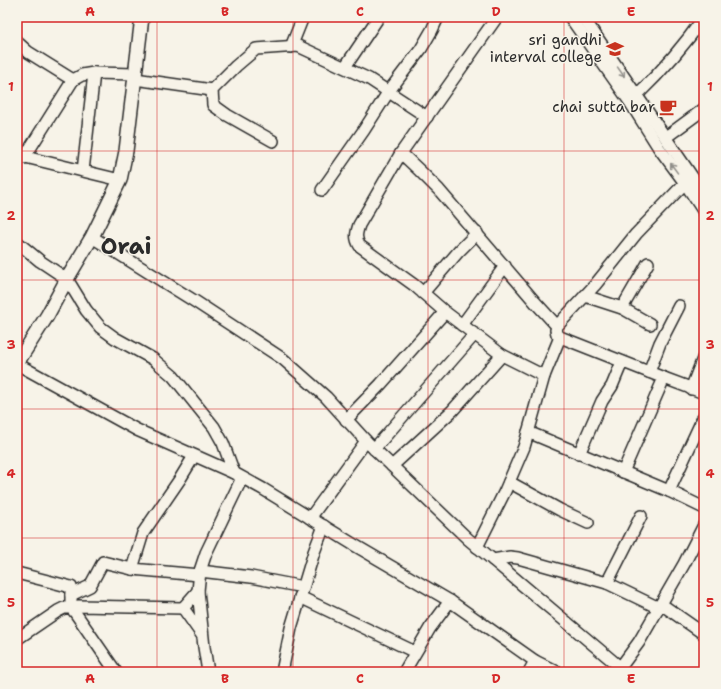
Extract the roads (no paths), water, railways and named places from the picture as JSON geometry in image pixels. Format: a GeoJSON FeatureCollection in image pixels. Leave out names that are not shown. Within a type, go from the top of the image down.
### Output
{"type":"FeatureCollection","features":[{"type":"Feature","properties":{"kind":"street"},"geometry":{"type":"LineString","coordinates":[[142,17],[126,151],[120,180],[92,237],[47,316],[17,364],[137,430],[238,475],[263,489],[450,601],[535,661],[557,672]]}},
{"type":"Feature","properties":{"kind":"street"},"geometry":{"type":"LineString","coordinates":[[291,47],[303,17]]}},
{"type":"Feature","properties":{"kind":"street"},"geometry":{"type":"LineString","coordinates":[[345,67],[378,18],[376,17]]}},
{"type":"Feature","properties":{"kind":"street"},"geometry":{"type":"LineString","coordinates":[[322,190],[389,92],[421,49],[438,17]]}},
{"type":"Feature","properties":{"kind":"street"},"geometry":{"type":"LineString","coordinates":[[497,17],[401,153],[359,225],[356,233],[356,239],[360,246],[414,285],[445,312],[502,355],[544,376]]}},
{"type":"Feature","properties":{"kind":"street"},"geometry":{"type":"LineString","coordinates":[[570,17],[630,102],[659,148],[704,212]]}},
{"type":"Feature","properties":{"kind":"street"},"geometry":{"type":"LineString","coordinates":[[583,17],[704,194]]}},
{"type":"Feature","properties":{"kind":"street"},"geometry":{"type":"LineString","coordinates":[[637,95],[670,61],[704,17]]}},
{"type":"Feature","properties":{"kind":"street"},"geometry":{"type":"LineString","coordinates":[[17,42],[28,52],[73,80]]}},
{"type":"Feature","properties":{"kind":"street"},"geometry":{"type":"LineString","coordinates":[[273,140],[227,115],[213,105],[212,90],[256,49],[298,46],[369,79],[427,116]]}},
{"type":"Feature","properties":{"kind":"street"},"geometry":{"type":"LineString","coordinates":[[83,171],[94,73]]}},
{"type":"Feature","properties":{"kind":"street"},"geometry":{"type":"LineString","coordinates":[[120,180],[21,157],[73,80],[82,75],[94,73],[135,77],[212,90]]}},
{"type":"Feature","properties":{"kind":"street"},"geometry":{"type":"LineString","coordinates":[[666,137],[704,109]]}},
{"type":"Feature","properties":{"kind":"street"},"geometry":{"type":"LineString","coordinates":[[401,153],[439,190],[557,326]]}},
{"type":"Feature","properties":{"kind":"street"},"geometry":{"type":"LineString","coordinates":[[685,183],[636,234],[595,285],[557,326],[556,330],[560,337],[704,393]]}},
{"type":"Feature","properties":{"kind":"street"},"geometry":{"type":"LineString","coordinates":[[423,293],[459,251],[477,233]]}},
{"type":"Feature","properties":{"kind":"street"},"geometry":{"type":"LineString","coordinates":[[92,237],[196,302],[283,359],[326,397],[370,445],[468,539],[619,670],[660,606],[704,525]]}},
{"type":"Feature","properties":{"kind":"street"},"geometry":{"type":"LineString","coordinates":[[17,242],[40,261],[67,279],[86,310],[100,327],[115,338],[153,359],[173,376],[214,427],[238,475],[199,573],[198,591],[202,635],[208,672]]}},
{"type":"Feature","properties":{"kind":"street"},"geometry":{"type":"LineString","coordinates":[[622,308],[648,263]]}},
{"type":"Feature","properties":{"kind":"street"},"geometry":{"type":"LineString","coordinates":[[462,325],[505,266]]}},
{"type":"Feature","properties":{"kind":"street"},"geometry":{"type":"LineString","coordinates":[[585,296],[622,308],[650,324]]}},
{"type":"Feature","properties":{"kind":"street"},"geometry":{"type":"LineString","coordinates":[[649,372],[660,343],[679,306]]}},
{"type":"Feature","properties":{"kind":"street"},"geometry":{"type":"LineString","coordinates":[[346,420],[381,384],[445,312]]}},
{"type":"Feature","properties":{"kind":"street"},"geometry":{"type":"LineString","coordinates":[[310,518],[370,445],[475,334]]}},
{"type":"Feature","properties":{"kind":"street"},"geometry":{"type":"LineString","coordinates":[[477,547],[524,448],[544,376],[560,337]]}},
{"type":"Feature","properties":{"kind":"street"},"geometry":{"type":"LineString","coordinates":[[392,466],[452,411],[502,355]]}},
{"type":"Feature","properties":{"kind":"street"},"geometry":{"type":"LineString","coordinates":[[691,389],[704,356]]}},
{"type":"Feature","properties":{"kind":"street"},"geometry":{"type":"LineString","coordinates":[[579,454],[602,401],[612,386],[622,362]]}},
{"type":"Feature","properties":{"kind":"street"},"geometry":{"type":"LineString","coordinates":[[623,472],[664,378]]}},
{"type":"Feature","properties":{"kind":"street"},"geometry":{"type":"LineString","coordinates":[[669,491],[704,416]]}},
{"type":"Feature","properties":{"kind":"street"},"geometry":{"type":"LineString","coordinates":[[528,432],[669,491],[704,508]]}},
{"type":"Feature","properties":{"kind":"street"},"geometry":{"type":"LineString","coordinates":[[132,569],[143,533],[194,456]]}},
{"type":"Feature","properties":{"kind":"street"},"geometry":{"type":"LineString","coordinates":[[509,482],[588,523]]}},
{"type":"Feature","properties":{"kind":"street"},"geometry":{"type":"LineString","coordinates":[[607,583],[641,516]]}},
{"type":"Feature","properties":{"kind":"street"},"geometry":{"type":"LineString","coordinates":[[282,672],[291,628],[314,552],[324,526]]}},
{"type":"Feature","properties":{"kind":"street"},"geometry":{"type":"LineString","coordinates":[[493,560],[510,557],[518,558],[607,583],[660,606],[704,633]]}},
{"type":"Feature","properties":{"kind":"street"},"geometry":{"type":"LineString","coordinates":[[71,596],[90,586],[103,562],[132,569],[251,577],[302,592],[415,652]]}},
{"type":"Feature","properties":{"kind":"street"},"geometry":{"type":"LineString","coordinates":[[17,573],[71,587],[72,610],[116,672]]}},
{"type":"Feature","properties":{"kind":"street"},"geometry":{"type":"LineString","coordinates":[[17,638],[64,608],[72,610],[78,606],[183,608],[198,591]]}},
{"type":"Feature","properties":{"kind":"street"},"geometry":{"type":"LineString","coordinates":[[404,672],[430,628],[450,601]]}},
{"type":"Feature","properties":{"kind":"street"},"geometry":{"type":"LineString","coordinates":[[183,608],[202,635]]}},
{"type":"Feature","properties":{"kind":"street"},"geometry":{"type":"LineString","coordinates":[[529,672],[535,661]]}},
{"type":"Feature","properties":{"kind":"place","name":"sri gandhi interval college"},"geometry":{"type":"Point","coordinates":[615,49]}},
{"type":"Feature","properties":{"kind":"place","name":"chai sutta bar"},"geometry":{"type":"Point","coordinates":[668,107]}},
{"type":"Feature","properties":{"kind":"district","name":"Orai"},"geometry":{"type":"Point","coordinates":[126,246]}}]}
